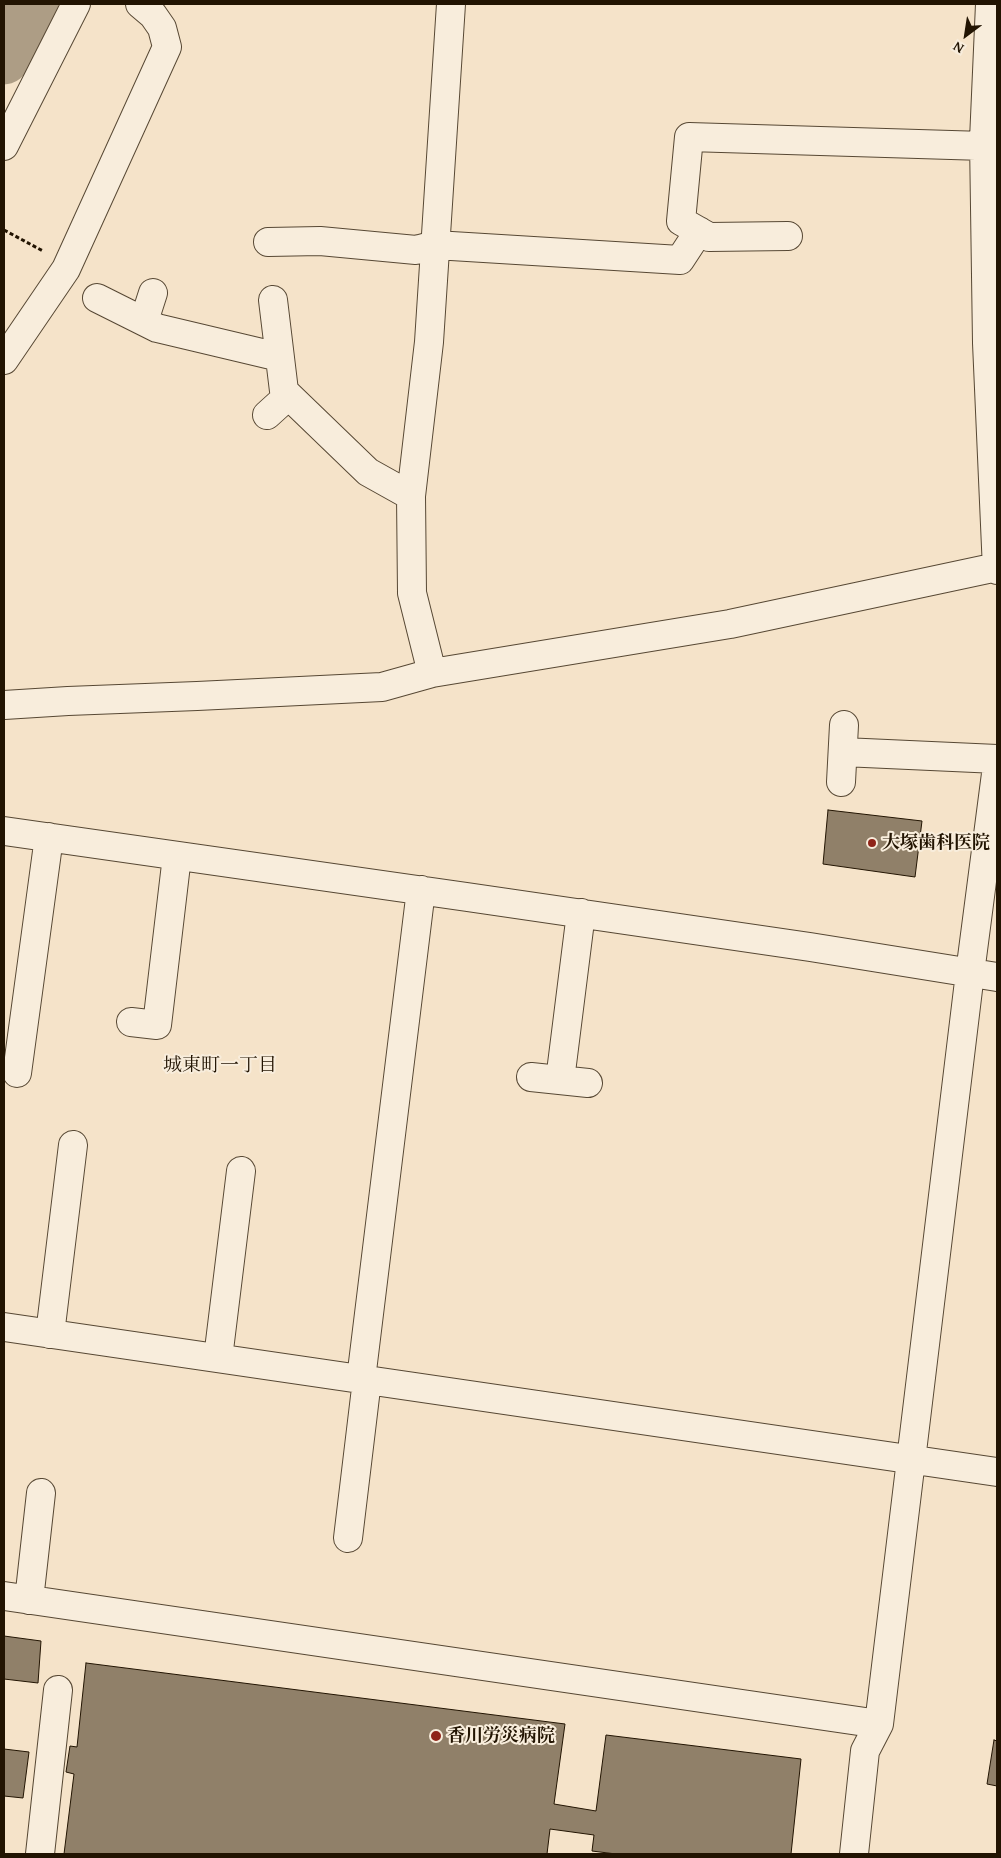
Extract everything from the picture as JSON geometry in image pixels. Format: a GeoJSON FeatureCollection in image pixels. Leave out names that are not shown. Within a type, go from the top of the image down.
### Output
{"type":"FeatureCollection","features":[{"type":"Feature","properties":{"kind":"street"},"geometry":{"type":"LineString","coordinates":[[4,146],[76,4]]}},
{"type":"Feature","properties":{"kind":"street"},"geometry":{"type":"LineString","coordinates":[[4,360],[68,266],[167,47],[162,28],[153,15],[140,4]]}},
{"type":"Feature","properties":{"kind":"street"},"geometry":{"type":"LineString","coordinates":[[432,673],[412,593],[411,496],[429,342],[451,4]]}},
{"type":"Feature","properties":{"kind":"street"},"geometry":{"type":"LineString","coordinates":[[4,705],[382,686],[432,673],[730,624],[997,568],[987,343],[984,146],[990,4]]}},
{"type":"Feature","properties":{"kind":"street"},"geometry":{"type":"LineString","coordinates":[[788,236],[709,237],[681,221],[689,137],[984,146]]}},
{"type":"Feature","properties":{"kind":"street"},"geometry":{"type":"LineString","coordinates":[[268,242],[320,241],[416,250],[435,245],[680,260],[699,231]]}},
{"type":"Feature","properties":{"kind":"street"},"geometry":{"type":"LineString","coordinates":[[144,321],[153,293]]}},
{"type":"Feature","properties":{"kind":"street"},"geometry":{"type":"LineString","coordinates":[[97,298],[157,328],[279,357]]}},
{"type":"Feature","properties":{"kind":"street"},"geometry":{"type":"LineString","coordinates":[[273,300],[284,391],[368,472],[411,496]]}},
{"type":"Feature","properties":{"kind":"street"},"geometry":{"type":"LineString","coordinates":[[267,415],[288,396]]}},
{"type":"Feature","properties":{"kind":"street"},"geometry":{"type":"LineString","coordinates":[[841,782],[844,725]]}},
{"type":"Feature","properties":{"kind":"street"},"geometry":{"type":"LineString","coordinates":[[843,752],[997,759]]}},
{"type":"Feature","properties":{"kind":"street"},"geometry":{"type":"LineString","coordinates":[[854,1854],[865,1752],[879,1724],[997,766]]}},
{"type":"Feature","properties":{"kind":"street"},"geometry":{"type":"LineString","coordinates":[[4,831],[581,913],[997,977]]}},
{"type":"Feature","properties":{"kind":"street"},"geometry":{"type":"LineString","coordinates":[[17,1074],[49,837]]}},
{"type":"Feature","properties":{"kind":"street"},"geometry":{"type":"LineString","coordinates":[[132,1022],[157,1025],[177,856]]}},
{"type":"Feature","properties":{"kind":"street"},"geometry":{"type":"LineString","coordinates":[[348,1538],[364,1380],[421,890]]}},
{"type":"Feature","properties":{"kind":"street"},"geometry":{"type":"LineString","coordinates":[[560,1080],[581,913]]}},
{"type":"Feature","properties":{"kind":"street"},"geometry":{"type":"LineString","coordinates":[[531,1077],[588,1083]]}},
{"type":"Feature","properties":{"kind":"street"},"geometry":{"type":"LineString","coordinates":[[50,1334],[74,1145]]}},
{"type":"Feature","properties":{"kind":"street"},"geometry":{"type":"LineString","coordinates":[[218,1358],[241,1171]]}},
{"type":"Feature","properties":{"kind":"street"},"geometry":{"type":"LineString","coordinates":[[4,1327],[997,1472]]}},
{"type":"Feature","properties":{"kind":"street"},"geometry":{"type":"LineString","coordinates":[[41,1493],[16,1598],[879,1724]]}},
{"type":"Feature","properties":{"kind":"street"},"geometry":{"type":"LineString","coordinates":[[40,1854],[58,1690]]}},
{"type":"Feature","properties":{"kind":"path"},"geometry":{"type":"LineString","coordinates":[[4,230],[68,266]]}},
{"type":"Feature","properties":{"kind":"building","name":"大塚歯科医院"},"geometry":{"type":"Polygon","coordinates":[[[828,810],[922,821],[915,877],[823,864],[828,810]]]}},
{"type":"Feature","properties":{"kind":"building"},"geometry":{"type":"Polygon","coordinates":[[[4,1636],[41,1641],[38,1683],[4,1679],[4,1636]]]}},
{"type":"Feature","properties":{"kind":"building","name":"香川労災病院"},"geometry":{"type":"Polygon","coordinates":[[[86,1663],[565,1724],[554,1804],[596,1811],[606,1735],[801,1759],[791,1854],[616,1854],[592,1851],[594,1835],[550,1829],[547,1854],[64,1854],[74,1774],[66,1772],[70,1746],[77,1747],[86,1663]]]}},
{"type":"Feature","properties":{"kind":"building"},"geometry":{"type":"Polygon","coordinates":[[[994,1740],[997,1741],[997,1786],[987,1784],[994,1740]]]}},
{"type":"Feature","properties":{"kind":"building"},"geometry":{"type":"Polygon","coordinates":[[[4,1749],[29,1752],[23,1798],[4,1796],[4,1749]]]}},
{"type":"Feature","properties":{"kind":"waterway"},"geometry":{"type":"LineString","coordinates":[[4,59],[33,4]]}},
{"type":"Feature","properties":{"kind":"place","name":"大塚歯科医院"},"geometry":{"type":"Point","coordinates":[872,843]}},
{"type":"Feature","properties":{"kind":"place","name":"香川労災病院"},"geometry":{"type":"Point","coordinates":[436,1736]}},
{"type":"Feature","properties":{"kind":"district","name":"城東町一丁目"},"geometry":{"type":"Point","coordinates":[220,1066]}}]}
